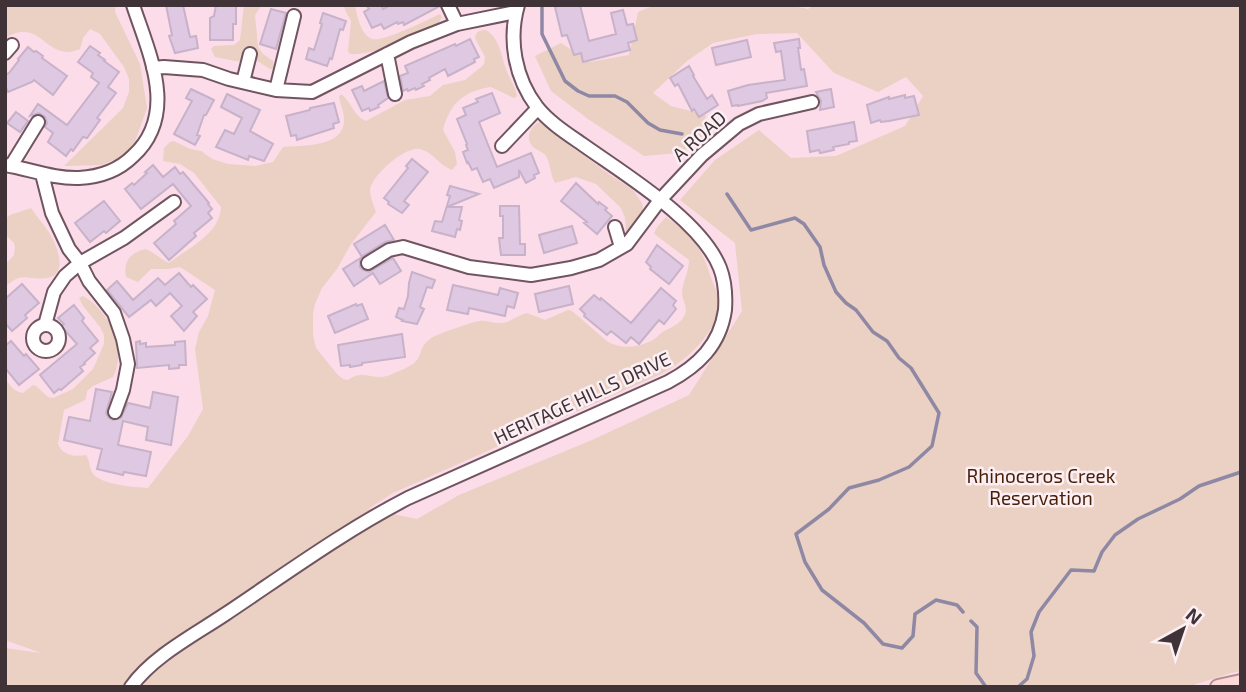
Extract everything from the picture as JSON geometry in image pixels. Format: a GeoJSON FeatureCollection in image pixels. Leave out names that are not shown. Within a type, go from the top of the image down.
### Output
{"type":"FeatureCollection","features":[{"type":"Feature","properties":{"kind":"main road"},"geometry":{"type":"LineString","coordinates":[[1218,687],[1241,682]]}},
{"type":"Feature","properties":{"kind":"street"},"geometry":{"type":"LineString","coordinates":[[38,122],[8,165],[64,178],[82,178],[99,175],[121,166],[139,151],[148,138],[158,109],[158,96],[153,68],[132,5]]}},
{"type":"Feature","properties":{"kind":"street"},"geometry":{"type":"LineString","coordinates":[[448,5],[457,24]]}},
{"type":"Feature","properties":{"kind":"street"},"geometry":{"type":"LineString","coordinates":[[153,68],[164,66],[203,70],[276,90],[312,92],[411,42],[457,24],[517,9]]}},
{"type":"Feature","properties":{"kind":"street","name":"HERITAGE HILLS DRIVE"},"geometry":{"type":"LineString","coordinates":[[131,687],[136,679],[164,656],[384,510],[668,382],[698,362],[718,337],[726,301],[720,266],[705,242],[660,200],[558,127],[538,108],[521,78],[516,62],[513,46],[517,9]]}},
{"type":"Feature","properties":{"kind":"street"},"geometry":{"type":"LineString","coordinates":[[276,90],[293,16]]}},
{"type":"Feature","properties":{"kind":"street"},"geometry":{"type":"LineString","coordinates":[[243,82],[250,54]]}},
{"type":"Feature","properties":{"kind":"street"},"geometry":{"type":"LineString","coordinates":[[387,54],[395,94]]}},
{"type":"Feature","properties":{"kind":"street","name":"A ROAD"},"geometry":{"type":"LineString","coordinates":[[621,247],[627,244],[660,200],[702,155],[739,124],[760,114],[812,102]]}},
{"type":"Feature","properties":{"kind":"street"},"geometry":{"type":"LineString","coordinates":[[502,146],[538,108]]}},
{"type":"Feature","properties":{"kind":"street"},"geometry":{"type":"LineString","coordinates":[[42,174],[52,213],[69,248],[89,281],[114,313],[123,339],[128,364],[115,412]]}},
{"type":"Feature","properties":{"kind":"street"},"geometry":{"type":"LineString","coordinates":[[45,325],[54,292],[59,284],[80,264],[124,238],[174,202]]}},
{"type":"Feature","properties":{"kind":"street"},"geometry":{"type":"LineString","coordinates":[[368,262],[403,243],[469,267],[485,277],[531,275],[569,262],[599,260],[621,247],[615,227]]}},
{"type":"Feature","properties":{"kind":"green space"},"geometry":{"type":"Polygon","coordinates":[[[5,5],[116,5],[115,12],[140,64],[147,108],[131,153],[102,165],[64,166],[123,108],[129,92],[129,79],[124,67],[100,34],[90,29],[83,38],[80,49],[69,52],[59,51],[33,34],[25,32],[5,38],[5,5]]]}},
{"type":"Feature","properties":{"kind":"green space"},"geometry":{"type":"Polygon","coordinates":[[[244,5],[262,5],[255,15],[258,47],[273,61],[274,69],[256,60],[241,62],[215,57],[211,49],[214,46],[234,45],[240,40],[244,5]]]}},
{"type":"Feature","properties":{"kind":"green space"},"geometry":{"type":"Polygon","coordinates":[[[344,5],[355,5],[362,29],[372,39],[395,34],[440,14],[442,17],[437,25],[406,40],[369,52],[350,54],[351,21],[344,5]]]}},
{"type":"Feature","properties":{"kind":"green space","name":"Rhinoceros Creek Reservation"},"geometry":{"type":"Polygon","coordinates":[[[655,5],[787,5],[808,9],[815,5],[1241,5],[1241,671],[1187,687],[5,687],[5,648],[41,653],[5,640],[5,379],[12,388],[20,392],[23,393],[33,385],[53,398],[73,389],[93,369],[104,344],[104,335],[83,306],[79,298],[83,296],[100,310],[113,331],[117,343],[117,366],[113,377],[93,386],[87,391],[86,399],[64,410],[58,444],[63,451],[74,456],[86,455],[92,472],[101,480],[117,485],[148,488],[188,436],[203,409],[195,349],[215,290],[180,267],[151,269],[138,282],[126,277],[125,271],[129,258],[145,249],[169,263],[202,240],[219,217],[221,207],[194,173],[180,164],[163,161],[164,148],[170,142],[201,151],[212,159],[228,164],[255,166],[273,162],[283,147],[321,143],[338,135],[344,119],[339,97],[341,94],[358,116],[366,121],[405,100],[430,96],[443,85],[465,80],[484,64],[485,57],[475,38],[477,33],[486,30],[494,38],[517,96],[514,98],[491,87],[466,95],[454,106],[443,130],[455,152],[457,164],[452,170],[429,153],[414,149],[398,157],[383,170],[370,190],[376,212],[322,288],[313,314],[316,348],[343,379],[348,380],[359,375],[390,375],[414,363],[425,344],[436,335],[477,322],[505,322],[527,313],[545,320],[568,310],[572,311],[608,342],[629,347],[646,343],[679,322],[686,311],[682,292],[689,260],[654,233],[666,217],[683,229],[699,248],[718,294],[718,312],[707,334],[680,362],[661,374],[393,493],[368,509],[417,519],[459,495],[592,440],[689,395],[742,311],[735,243],[680,200],[715,160],[759,130],[791,158],[836,156],[905,126],[923,96],[906,77],[878,92],[834,73],[797,33],[757,34],[713,43],[687,61],[653,93],[671,106],[706,115],[702,141],[678,153],[644,156],[551,91],[535,56],[561,43],[590,62],[629,55],[638,12],[655,5]]]}},
{"type":"Feature","properties":{"kind":"green space"},"geometry":{"type":"Polygon","coordinates":[[[539,122],[633,190],[643,208],[640,221],[630,233],[626,231],[621,208],[596,184],[576,177],[555,183],[546,156],[530,143],[531,129],[539,122]]]}},
{"type":"Feature","properties":{"kind":"green space"},"geometry":{"type":"Polygon","coordinates":[[[31,208],[54,243],[60,265],[54,275],[47,278],[21,277],[5,287],[5,265],[14,255],[15,247],[5,234],[5,219],[31,208]]]}},
{"type":"Feature","properties":{"kind":"building"},"geometry":{"type":"Polygon","coordinates":[[[166,5],[183,5],[190,37],[196,36],[198,48],[175,53],[169,36],[172,35],[166,5]]]}},
{"type":"Feature","properties":{"kind":"building"},"geometry":{"type":"Polygon","coordinates":[[[216,5],[236,5],[233,40],[210,40],[210,18],[214,16],[216,5]]]}},
{"type":"Feature","properties":{"kind":"building"},"geometry":{"type":"Polygon","coordinates":[[[366,5],[381,5],[383,9],[391,5],[440,6],[404,25],[403,22],[397,22],[384,29],[381,24],[372,28],[364,12],[369,9],[366,5]]]}},
{"type":"Feature","properties":{"kind":"building"},"geometry":{"type":"Polygon","coordinates":[[[580,5],[589,41],[616,34],[611,13],[623,10],[627,25],[633,24],[637,40],[628,43],[630,50],[583,62],[581,53],[574,55],[567,35],[562,36],[555,7],[580,5]]]}},
{"type":"Feature","properties":{"kind":"building"},"geometry":{"type":"Polygon","coordinates":[[[271,9],[286,13],[276,49],[260,44],[271,9]]]}},
{"type":"Feature","properties":{"kind":"building"},"geometry":{"type":"Polygon","coordinates":[[[323,13],[346,21],[343,30],[340,29],[332,59],[330,58],[327,66],[306,59],[309,48],[314,50],[323,13]]]}},
{"type":"Feature","properties":{"kind":"building"},"geometry":{"type":"Polygon","coordinates":[[[470,39],[479,57],[474,59],[475,62],[448,76],[445,69],[429,78],[430,80],[422,84],[424,86],[403,91],[400,76],[408,73],[405,66],[470,39]]]}},
{"type":"Feature","properties":{"kind":"building"},"geometry":{"type":"Polygon","coordinates":[[[799,39],[801,70],[804,69],[807,86],[766,93],[767,98],[762,101],[732,106],[728,91],[748,85],[785,80],[781,51],[776,52],[774,43],[799,39]]]}},
{"type":"Feature","properties":{"kind":"building"},"geometry":{"type":"Polygon","coordinates":[[[747,40],[751,57],[716,65],[712,48],[747,40]]]}},
{"type":"Feature","properties":{"kind":"building"},"geometry":{"type":"Polygon","coordinates":[[[90,46],[119,72],[108,87],[116,93],[97,118],[100,120],[87,138],[83,137],[66,156],[48,142],[53,133],[45,127],[45,117],[39,113],[30,116],[38,104],[67,125],[99,83],[91,77],[93,73],[78,62],[90,46]]]}},
{"type":"Feature","properties":{"kind":"building"},"geometry":{"type":"Polygon","coordinates":[[[28,47],[67,76],[53,95],[34,80],[8,92],[5,75],[28,47]]]}},
{"type":"Feature","properties":{"kind":"building"},"geometry":{"type":"Polygon","coordinates":[[[689,66],[707,99],[712,95],[718,105],[699,117],[694,109],[692,111],[678,84],[675,86],[670,78],[689,66]]]}},
{"type":"Feature","properties":{"kind":"building"},"geometry":{"type":"Polygon","coordinates":[[[384,81],[388,98],[378,105],[379,107],[362,111],[352,90],[362,86],[364,91],[384,81]]]}},
{"type":"Feature","properties":{"kind":"building"},"geometry":{"type":"Polygon","coordinates":[[[191,89],[214,100],[204,115],[197,135],[200,136],[195,145],[174,134],[192,101],[186,98],[191,89]]]}},
{"type":"Feature","properties":{"kind":"building"},"geometry":{"type":"Polygon","coordinates":[[[831,89],[834,107],[820,110],[821,101],[816,92],[831,89]]]}},
{"type":"Feature","properties":{"kind":"building"},"geometry":{"type":"Polygon","coordinates":[[[492,93],[500,113],[479,122],[497,167],[531,153],[539,173],[526,183],[519,170],[519,177],[494,188],[490,179],[483,182],[477,168],[472,170],[467,163],[463,152],[468,150],[467,144],[457,119],[466,115],[463,108],[492,93]]]}},
{"type":"Feature","properties":{"kind":"building"},"geometry":{"type":"Polygon","coordinates":[[[227,94],[260,110],[250,131],[273,144],[264,161],[249,156],[248,160],[216,147],[225,130],[234,134],[242,118],[221,107],[227,94]]]}},
{"type":"Feature","properties":{"kind":"building"},"geometry":{"type":"Polygon","coordinates":[[[905,95],[905,98],[914,96],[919,115],[871,123],[867,105],[889,97],[905,95]]]}},
{"type":"Feature","properties":{"kind":"building"},"geometry":{"type":"Polygon","coordinates":[[[334,103],[339,122],[333,124],[334,128],[297,140],[296,135],[291,136],[286,116],[334,103]]]}},
{"type":"Feature","properties":{"kind":"building"},"geometry":{"type":"Polygon","coordinates":[[[16,112],[28,121],[20,132],[7,123],[16,112]]]}},
{"type":"Feature","properties":{"kind":"building"},"geometry":{"type":"Polygon","coordinates":[[[854,122],[857,141],[833,147],[834,150],[810,152],[807,131],[854,122]]]}},
{"type":"Feature","properties":{"kind":"building"},"geometry":{"type":"Polygon","coordinates":[[[412,159],[428,172],[404,201],[409,205],[402,213],[384,198],[412,159]]]}},
{"type":"Feature","properties":{"kind":"building"},"geometry":{"type":"Polygon","coordinates":[[[153,165],[163,177],[175,167],[180,174],[183,172],[212,209],[208,213],[212,218],[169,260],[154,243],[176,224],[174,221],[191,206],[173,184],[141,209],[125,189],[132,183],[134,185],[153,165]]]}},
{"type":"Feature","properties":{"kind":"building"},"geometry":{"type":"Polygon","coordinates":[[[576,183],[598,204],[599,202],[607,208],[605,210],[612,216],[597,234],[561,201],[576,183]]]}},
{"type":"Feature","properties":{"kind":"building"},"geometry":{"type":"Polygon","coordinates":[[[450,186],[479,194],[447,207],[462,207],[460,230],[457,229],[455,237],[432,231],[435,221],[442,222],[450,196],[447,195],[450,186]]]}},
{"type":"Feature","properties":{"kind":"building"},"geometry":{"type":"Polygon","coordinates":[[[104,201],[120,221],[90,242],[75,223],[104,201]]]}},
{"type":"Feature","properties":{"kind":"building"},"geometry":{"type":"Polygon","coordinates":[[[500,206],[519,206],[520,244],[525,244],[525,255],[501,255],[499,238],[503,238],[503,216],[500,216],[500,206]]]}},
{"type":"Feature","properties":{"kind":"building"},"geometry":{"type":"Polygon","coordinates":[[[385,225],[394,240],[385,242],[363,256],[360,267],[369,272],[393,258],[401,271],[380,284],[373,273],[354,286],[343,269],[362,257],[354,244],[385,225]]]}},
{"type":"Feature","properties":{"kind":"building"},"geometry":{"type":"Polygon","coordinates":[[[572,226],[577,243],[544,253],[539,235],[572,226]]]}},
{"type":"Feature","properties":{"kind":"building"},"geometry":{"type":"Polygon","coordinates":[[[657,245],[683,266],[669,284],[650,269],[646,262],[657,245]]]}},
{"type":"Feature","properties":{"kind":"building"},"geometry":{"type":"Polygon","coordinates":[[[412,272],[435,280],[432,288],[427,287],[420,307],[424,309],[417,324],[396,317],[399,308],[404,309],[412,272]]]}},
{"type":"Feature","properties":{"kind":"building"},"geometry":{"type":"Polygon","coordinates":[[[179,273],[207,299],[193,312],[197,316],[184,331],[171,316],[182,306],[170,293],[156,306],[151,300],[129,317],[107,290],[117,281],[133,300],[158,278],[165,285],[179,273]]]}},
{"type":"Feature","properties":{"kind":"building"},"geometry":{"type":"Polygon","coordinates":[[[22,284],[39,303],[12,331],[5,323],[5,299],[22,284]]]}},
{"type":"Feature","properties":{"kind":"building"},"geometry":{"type":"Polygon","coordinates":[[[453,285],[498,295],[500,288],[518,293],[514,308],[507,306],[505,316],[469,308],[468,314],[447,310],[453,285]]]}},
{"type":"Feature","properties":{"kind":"building"},"geometry":{"type":"Polygon","coordinates":[[[569,286],[573,304],[539,312],[535,294],[569,286]]]}},
{"type":"Feature","properties":{"kind":"building"},"geometry":{"type":"Polygon","coordinates":[[[661,288],[676,301],[673,305],[676,309],[664,324],[659,320],[639,344],[631,337],[626,343],[611,331],[607,335],[584,316],[580,309],[594,295],[631,323],[661,288]]]}},
{"type":"Feature","properties":{"kind":"building"},"geometry":{"type":"Polygon","coordinates":[[[362,304],[368,319],[335,333],[328,316],[362,304]]]}},
{"type":"Feature","properties":{"kind":"building"},"geometry":{"type":"Polygon","coordinates":[[[74,305],[84,318],[82,321],[98,341],[90,348],[95,353],[80,367],[83,371],[54,393],[40,375],[77,344],[61,326],[64,324],[58,318],[74,305]]]}},
{"type":"Feature","properties":{"kind":"building"},"geometry":{"type":"Polygon","coordinates":[[[402,334],[405,357],[350,367],[341,366],[338,345],[402,334]]]}},
{"type":"Feature","properties":{"kind":"building"},"geometry":{"type":"Polygon","coordinates":[[[11,341],[39,369],[19,385],[5,368],[5,346],[11,341]]]}},
{"type":"Feature","properties":{"kind":"building"},"geometry":{"type":"Polygon","coordinates":[[[140,341],[140,344],[146,343],[146,347],[175,345],[175,342],[185,341],[186,365],[169,369],[169,365],[137,368],[136,342],[140,341]]]}},
{"type":"Feature","properties":{"kind":"building"},"geometry":{"type":"Polygon","coordinates":[[[96,389],[112,392],[106,413],[113,420],[121,418],[128,403],[150,408],[153,392],[178,397],[171,445],[146,440],[148,427],[123,421],[118,445],[151,452],[146,476],[124,472],[123,475],[97,469],[102,449],[64,440],[69,417],[90,421],[96,389]]]}},
{"type":"Feature","properties":{"kind":"waterway"},"geometry":{"type":"LineString","coordinates":[[542,5],[542,34],[565,81],[589,96],[615,96],[627,102],[648,123],[660,130],[682,134]]}},
{"type":"Feature","properties":{"kind":"waterway"},"geometry":{"type":"LineString","coordinates":[[727,194],[751,230],[795,218],[804,224],[820,247],[824,265],[836,292],[911,368],[939,413],[932,446],[909,467],[879,480],[849,488],[829,509],[796,534],[805,562],[822,590],[864,623],[883,644],[902,648],[913,636],[915,614],[936,600],[957,605],[963,612]]}},
{"type":"Feature","properties":{"kind":"waterway"},"geometry":{"type":"LineString","coordinates":[[1018,687],[1027,679],[1034,656],[1031,632],[1039,612],[1071,570],[1094,571],[1102,552],[1115,535],[1138,519],[1180,499],[1199,486],[1241,472]]}},
{"type":"Feature","properties":{"kind":"waterway"},"geometry":{"type":"LineString","coordinates":[[971,621],[977,627],[976,673],[986,687]]}}]}
